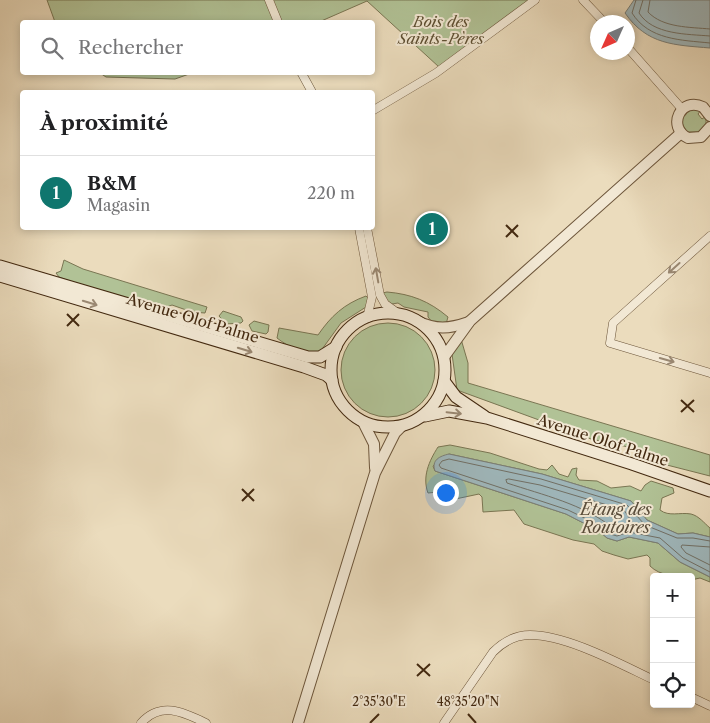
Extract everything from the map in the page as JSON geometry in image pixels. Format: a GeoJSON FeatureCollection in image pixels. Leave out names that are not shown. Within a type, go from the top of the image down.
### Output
{"type":"FeatureCollection","features":[{"type":"Feature","properties":{"kind":"main road"},"geometry":{"type":"LineString","coordinates":[[0,266],[45,284]]}},
{"type":"Feature","properties":{"kind":"main road"},"geometry":{"type":"LineString","coordinates":[[0,276],[45,284]]}},
{"type":"Feature","properties":{"kind":"main road","name":"Avenue Olof Palme"},"geometry":{"type":"LineString","coordinates":[[45,284],[308,357],[320,357],[336,347]]}},
{"type":"Feature","properties":{"kind":"main road","name":"Avenue Olof Palme"},"geometry":{"type":"LineString","coordinates":[[45,284],[319,372],[332,380]]}},
{"type":"Feature","properties":{"kind":"main road"},"geometry":{"type":"LineString","coordinates":[[388,313],[399,314],[417,321],[434,336],[444,357],[444,381],[436,402],[421,418],[402,426],[382,427],[363,422],[343,404],[332,380],[332,363],[336,347],[346,332],[367,318],[388,313]]}},
{"type":"Feature","properties":{"kind":"main road","name":"Avenue Olof Palme"},"geometry":{"type":"LineString","coordinates":[[444,381],[456,397],[487,418]]}},
{"type":"Feature","properties":{"kind":"main road","name":"Avenue Olof Palme"},"geometry":{"type":"LineString","coordinates":[[421,418],[449,411],[487,418],[710,491]]}},
{"type":"Feature","properties":{"kind":"street"},"geometry":{"type":"LineString","coordinates":[[269,0],[277,20]]}},
{"type":"Feature","properties":{"kind":"street"},"geometry":{"type":"LineString","coordinates":[[375,108],[428,79],[535,0]]}},
{"type":"Feature","properties":{"kind":"street"},"geometry":{"type":"LineString","coordinates":[[583,0],[597,15]]}},
{"type":"Feature","properties":{"kind":"street"},"geometry":{"type":"LineString","coordinates":[[635,56],[682,108]]}},
{"type":"Feature","properties":{"kind":"street"},"geometry":{"type":"LineString","coordinates":[[303,75],[311,90]]}},
{"type":"Feature","properties":{"kind":"street"},"geometry":{"type":"LineString","coordinates":[[709,111],[695,104],[682,108],[676,120],[681,133],[693,139],[709,133]]}},
{"type":"Feature","properties":{"kind":"street"},"geometry":{"type":"LineString","coordinates":[[444,357],[470,321],[681,133]]}},
{"type":"Feature","properties":{"kind":"street"},"geometry":{"type":"LineString","coordinates":[[359,230],[372,296],[367,318]]}},
{"type":"Feature","properties":{"kind":"street"},"geometry":{"type":"LineString","coordinates":[[367,230],[380,295],[384,304],[399,314]]}},
{"type":"Feature","properties":{"kind":"street"},"geometry":{"type":"LineString","coordinates":[[710,236],[613,323],[610,343],[710,373]]}},
{"type":"Feature","properties":{"kind":"street"},"geometry":{"type":"LineString","coordinates":[[417,321],[429,327],[446,329],[470,321]]}},
{"type":"Feature","properties":{"kind":"street"},"geometry":{"type":"LineString","coordinates":[[363,422],[374,444],[375,473]]}},
{"type":"Feature","properties":{"kind":"street"},"geometry":{"type":"LineString","coordinates":[[298,723],[375,473],[395,433],[402,426]]}},
{"type":"Feature","properties":{"kind":"street"},"geometry":{"type":"LineString","coordinates":[[444,723],[493,652],[503,643],[518,636],[541,636],[574,646],[650,678]]}},
{"type":"Feature","properties":{"kind":"street"},"geometry":{"type":"LineString","coordinates":[[695,699],[710,706]]}},
{"type":"Feature","properties":{"kind":"street"},"geometry":{"type":"LineString","coordinates":[[141,723],[155,712],[171,710],[206,723]]}},
{"type":"Feature","properties":{"kind":"green space","name":"Bois des Saints-Pères"},"geometry":{"type":"Polygon","coordinates":[[[47,0],[531,0],[439,67],[367,1],[324,20],[54,20],[47,0]]]}},
{"type":"Feature","properties":{"kind":"green space"},"geometry":{"type":"Polygon","coordinates":[[[103,75],[186,75],[175,79],[106,77],[103,75]]]}},
{"type":"Feature","properties":{"kind":"green space"},"geometry":{"type":"Polygon","coordinates":[[[693,109],[701,110],[698,114],[702,119],[706,116],[706,124],[699,132],[688,132],[682,122],[686,113],[693,109]]]}},
{"type":"Feature","properties":{"kind":"green space"},"geometry":{"type":"Polygon","coordinates":[[[64,260],[83,269],[207,307],[205,313],[192,312],[172,305],[162,309],[115,298],[59,277],[56,273],[61,271],[64,260]]]}},
{"type":"Feature","properties":{"kind":"green space"},"geometry":{"type":"Polygon","coordinates":[[[382,293],[404,294],[427,303],[448,317],[446,324],[432,322],[428,317],[428,312],[404,307],[398,303],[386,305],[382,293]]]}},
{"type":"Feature","properties":{"kind":"green space"},"geometry":{"type":"Polygon","coordinates":[[[366,296],[368,298],[366,307],[341,323],[320,352],[297,350],[277,338],[279,328],[318,335],[339,311],[366,296]]]}},
{"type":"Feature","properties":{"kind":"green space"},"geometry":{"type":"Polygon","coordinates":[[[223,311],[241,317],[243,321],[241,323],[226,324],[219,316],[223,311]]]}},
{"type":"Feature","properties":{"kind":"green space"},"geometry":{"type":"Polygon","coordinates":[[[254,321],[269,325],[268,332],[266,334],[252,331],[249,325],[254,321]]]}},
{"type":"Feature","properties":{"kind":"green space"},"geometry":{"type":"Polygon","coordinates":[[[388,323],[406,326],[421,337],[432,352],[435,370],[432,388],[421,403],[406,414],[388,417],[370,414],[355,403],[344,388],[341,370],[344,352],[355,337],[370,326],[388,323]]]}},
{"type":"Feature","properties":{"kind":"green space"},"geometry":{"type":"Polygon","coordinates":[[[461,339],[468,363],[468,383],[710,455],[710,476],[663,464],[633,448],[591,439],[457,390],[451,347],[461,339]]]}},
{"type":"Feature","properties":{"kind":"green space"},"geometry":{"type":"Polygon","coordinates":[[[450,445],[490,453],[539,469],[547,470],[552,465],[559,474],[568,477],[572,469],[577,468],[576,475],[579,480],[597,481],[611,488],[630,486],[641,491],[651,481],[673,488],[674,493],[662,498],[660,510],[667,513],[696,516],[710,528],[710,537],[693,533],[678,534],[647,520],[631,501],[542,474],[449,454],[433,466],[435,471],[566,514],[599,531],[607,538],[617,541],[629,537],[658,543],[680,562],[710,577],[710,582],[700,578],[695,579],[695,573],[659,572],[650,566],[650,558],[647,555],[628,559],[602,551],[594,544],[573,540],[524,524],[514,510],[483,512],[482,497],[479,494],[446,501],[438,492],[428,493],[426,487],[427,469],[438,447],[450,445]]]}},
{"type":"Feature","properties":{"kind":"water"},"geometry":{"type":"Polygon","coordinates":[[[634,0],[710,0],[710,48],[674,44],[652,37],[635,25],[635,15],[627,15],[625,13],[634,0]]]}},
{"type":"Feature","properties":{"kind":"water","name":"Étang des Routoires"},"geometry":{"type":"Polygon","coordinates":[[[449,454],[542,474],[631,501],[647,520],[678,534],[693,533],[710,537],[710,577],[680,562],[658,543],[629,537],[617,541],[607,538],[599,531],[566,514],[435,471],[435,461],[449,454]]]}},
{"type":"Feature","properties":{"kind":"place","name":"B&M"},"geometry":{"type":"Point","coordinates":[432,229]}}]}
